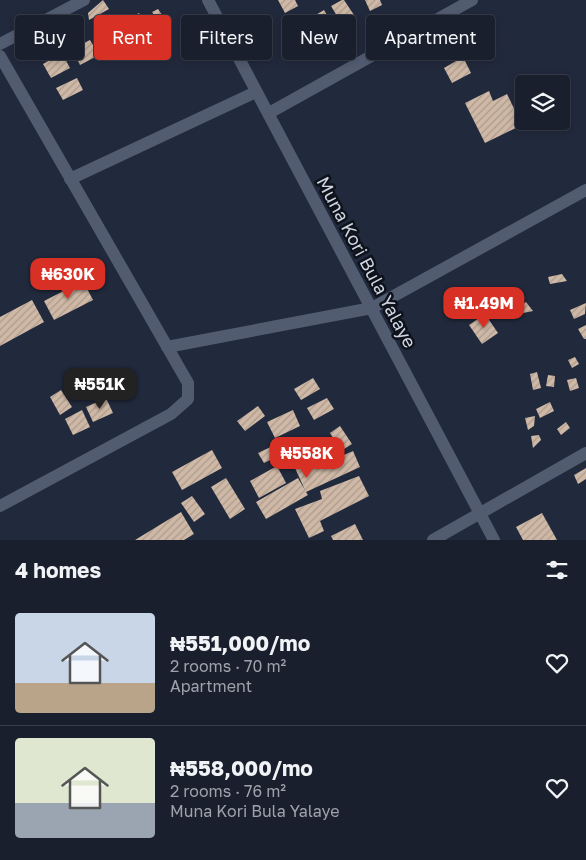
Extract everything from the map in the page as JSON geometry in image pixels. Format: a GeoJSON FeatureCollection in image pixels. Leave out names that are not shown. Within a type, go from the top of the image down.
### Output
{"type":"FeatureCollection","features":[{"type":"Feature","properties":{"kind":"street"},"geometry":{"type":"LineString","coordinates":[[0,44],[84,0]]}},
{"type":"Feature","properties":{"kind":"street","name":"Muna Kori Bula Yalaye"},"geometry":{"type":"LineString","coordinates":[[208,0],[494,540]]}},
{"type":"Feature","properties":{"kind":"street"},"geometry":{"type":"LineString","coordinates":[[269,113],[472,0]]}},
{"type":"Feature","properties":{"kind":"street"},"geometry":{"type":"LineString","coordinates":[[0,56],[188,383],[188,399],[171,414],[0,506]]}},
{"type":"Feature","properties":{"kind":"street"},"geometry":{"type":"LineString","coordinates":[[70,179],[256,92]]}},
{"type":"Feature","properties":{"kind":"street"},"geometry":{"type":"LineString","coordinates":[[167,347],[372,308],[586,190]]}},
{"type":"Feature","properties":{"kind":"street"},"geometry":{"type":"LineString","coordinates":[[433,540],[478,512],[586,453]]}},
{"type":"Feature","properties":{"kind":"building"},"geometry":{"type":"Polygon","coordinates":[[[103,0],[109,9],[98,15],[94,15],[94,17],[89,20],[88,13],[103,0]]]}},
{"type":"Feature","properties":{"kind":"building"},"geometry":{"type":"Polygon","coordinates":[[[278,0],[295,0],[298,6],[285,13],[278,0]]]}},
{"type":"Feature","properties":{"kind":"building"},"geometry":{"type":"Polygon","coordinates":[[[344,0],[354,15],[336,15],[331,6],[344,0]]]}},
{"type":"Feature","properties":{"kind":"building"},"geometry":{"type":"Polygon","coordinates":[[[365,0],[380,0],[382,5],[370,11],[365,0]]]}},
{"type":"Feature","properties":{"kind":"building"},"geometry":{"type":"Polygon","coordinates":[[[158,9],[162,15],[154,15],[152,12],[158,9]]]}},
{"type":"Feature","properties":{"kind":"building"},"geometry":{"type":"Polygon","coordinates":[[[324,10],[327,15],[316,15],[324,10]]]}},
{"type":"Feature","properties":{"kind":"building"},"geometry":{"type":"Polygon","coordinates":[[[90,40],[94,47],[94,58],[80,65],[78,60],[84,60],[84,43],[90,40]]]}},
{"type":"Feature","properties":{"kind":"building"},"geometry":{"type":"Polygon","coordinates":[[[50,60],[66,60],[70,68],[51,78],[43,64],[50,60]]]}},
{"type":"Feature","properties":{"kind":"building"},"geometry":{"type":"Polygon","coordinates":[[[458,60],[464,60],[471,73],[452,83],[444,68],[458,60]]]}},
{"type":"Feature","properties":{"kind":"building"},"geometry":{"type":"Polygon","coordinates":[[[77,78],[83,90],[63,100],[56,88],[77,78]]]}},
{"type":"Feature","properties":{"kind":"building"},"geometry":{"type":"Polygon","coordinates":[[[489,91],[493,101],[507,94],[515,111],[515,128],[485,143],[465,103],[489,91]]]}},
{"type":"Feature","properties":{"kind":"building"},"geometry":{"type":"Polygon","coordinates":[[[562,274],[567,281],[550,284],[548,277],[562,274]]]}},
{"type":"Feature","properties":{"kind":"building"},"geometry":{"type":"Polygon","coordinates":[[[83,281],[93,300],[54,320],[44,301],[83,281]]]}},
{"type":"Feature","properties":{"kind":"building"},"geometry":{"type":"Polygon","coordinates":[[[32,300],[44,322],[0,346],[0,317],[32,300]]]}},
{"type":"Feature","properties":{"kind":"building"},"geometry":{"type":"Polygon","coordinates":[[[526,302],[533,311],[523,313],[517,308],[526,302]]]}},
{"type":"Feature","properties":{"kind":"building"},"geometry":{"type":"Polygon","coordinates":[[[586,303],[585,314],[574,319],[570,310],[586,303]]]}},
{"type":"Feature","properties":{"kind":"building"},"geometry":{"type":"Polygon","coordinates":[[[485,314],[498,333],[482,344],[469,325],[485,314]]]}},
{"type":"Feature","properties":{"kind":"building"},"geometry":{"type":"Polygon","coordinates":[[[586,325],[586,339],[584,339],[578,329],[586,325]]]}},
{"type":"Feature","properties":{"kind":"building"},"geometry":{"type":"Polygon","coordinates":[[[575,357],[579,364],[572,368],[568,360],[575,357]]]}},
{"type":"Feature","properties":{"kind":"building"},"geometry":{"type":"Polygon","coordinates":[[[537,372],[541,388],[533,390],[530,374],[537,372]]]}},
{"type":"Feature","properties":{"kind":"building"},"geometry":{"type":"Polygon","coordinates":[[[548,375],[555,376],[554,387],[546,386],[548,375]]]}},
{"type":"Feature","properties":{"kind":"building"},"geometry":{"type":"Polygon","coordinates":[[[88,376],[94,393],[83,400],[75,383],[88,376]]]}},
{"type":"Feature","properties":{"kind":"building"},"geometry":{"type":"Polygon","coordinates":[[[313,378],[320,389],[301,400],[294,389],[313,378]]]}},
{"type":"Feature","properties":{"kind":"building"},"geometry":{"type":"Polygon","coordinates":[[[576,378],[579,388],[570,391],[567,380],[576,378]]]}},
{"type":"Feature","properties":{"kind":"building"},"geometry":{"type":"Polygon","coordinates":[[[61,390],[72,407],[60,415],[50,397],[61,390]]]}},
{"type":"Feature","properties":{"kind":"building"},"geometry":{"type":"Polygon","coordinates":[[[106,398],[113,413],[93,422],[86,407],[106,398]]]}},
{"type":"Feature","properties":{"kind":"building"},"geometry":{"type":"Polygon","coordinates":[[[327,398],[334,409],[314,420],[307,408],[327,398]]]}},
{"type":"Feature","properties":{"kind":"building"},"geometry":{"type":"Polygon","coordinates":[[[550,402],[554,411],[540,418],[536,409],[550,402]]]}},
{"type":"Feature","properties":{"kind":"building"},"geometry":{"type":"Polygon","coordinates":[[[258,406],[265,416],[245,431],[237,421],[258,406]]]}},
{"type":"Feature","properties":{"kind":"building"},"geometry":{"type":"Polygon","coordinates":[[[82,410],[90,427],[73,435],[65,419],[82,410]]]}},
{"type":"Feature","properties":{"kind":"building"},"geometry":{"type":"Polygon","coordinates":[[[293,410],[300,426],[275,438],[267,422],[293,410]]]}},
{"type":"Feature","properties":{"kind":"building"},"geometry":{"type":"Polygon","coordinates":[[[535,416],[534,426],[528,430],[525,418],[535,416]]]}},
{"type":"Feature","properties":{"kind":"building"},"geometry":{"type":"Polygon","coordinates":[[[566,422],[570,428],[561,435],[557,429],[566,422]]]}},
{"type":"Feature","properties":{"kind":"building"},"geometry":{"type":"Polygon","coordinates":[[[340,426],[352,444],[341,451],[330,433],[340,426]]]}},
{"type":"Feature","properties":{"kind":"building"},"geometry":{"type":"Polygon","coordinates":[[[539,435],[541,440],[533,448],[531,436],[539,435]]]}},
{"type":"Feature","properties":{"kind":"building"},"geometry":{"type":"Polygon","coordinates":[[[277,444],[282,454],[264,463],[258,453],[277,444]]]}},
{"type":"Feature","properties":{"kind":"building"},"geometry":{"type":"Polygon","coordinates":[[[316,445],[324,464],[353,451],[360,467],[306,492],[308,495],[266,519],[256,502],[298,478],[305,490],[290,457],[316,445]]]}},
{"type":"Feature","properties":{"kind":"building"},"geometry":{"type":"Polygon","coordinates":[[[212,450],[222,468],[182,490],[172,472],[212,450]]]}},
{"type":"Feature","properties":{"kind":"building"},"geometry":{"type":"Polygon","coordinates":[[[277,466],[286,483],[259,498],[250,481],[277,466]]]}},
{"type":"Feature","properties":{"kind":"building"},"geometry":{"type":"Polygon","coordinates":[[[586,468],[586,479],[578,484],[574,475],[586,468]]]}},
{"type":"Feature","properties":{"kind":"building"},"geometry":{"type":"Polygon","coordinates":[[[359,476],[369,496],[320,521],[324,531],[309,538],[295,509],[322,499],[320,491],[359,476]]]}},
{"type":"Feature","properties":{"kind":"building"},"geometry":{"type":"Polygon","coordinates":[[[226,478],[245,509],[230,519],[211,487],[226,478]]]}},
{"type":"Feature","properties":{"kind":"building"},"geometry":{"type":"Polygon","coordinates":[[[192,496],[205,514],[194,522],[181,503],[192,496]]]}},
{"type":"Feature","properties":{"kind":"building"},"geometry":{"type":"Polygon","coordinates":[[[181,512],[194,534],[184,540],[135,540],[181,512]]]}},
{"type":"Feature","properties":{"kind":"building"},"geometry":{"type":"Polygon","coordinates":[[[542,513],[557,540],[523,540],[516,527],[542,513]]]}},
{"type":"Feature","properties":{"kind":"building"},"geometry":{"type":"Polygon","coordinates":[[[355,524],[363,540],[333,540],[331,536],[355,524]]]}}]}
